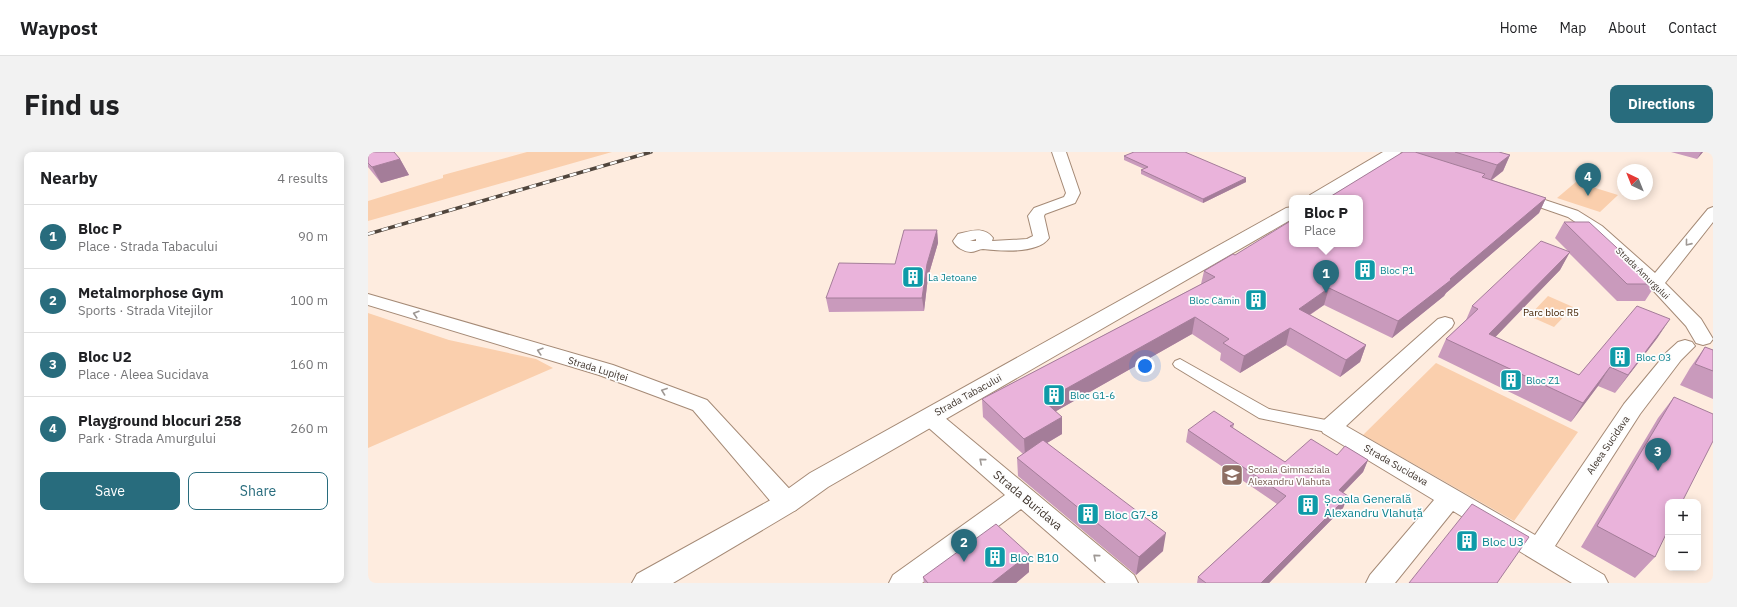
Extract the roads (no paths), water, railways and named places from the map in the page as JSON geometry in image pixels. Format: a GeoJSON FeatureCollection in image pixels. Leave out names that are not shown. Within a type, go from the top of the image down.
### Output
{"type":"FeatureCollection","features":[{"type":"Feature","properties":{"kind":"street"},"geometry":{"type":"LineString","coordinates":[[983,244],[989,246],[1031,244],[1041,238],[1036,216],[1039,211],[1070,200],[1073,193],[1059,152]]}},
{"type":"Feature","properties":{"kind":"street"},"geometry":{"type":"LineString","coordinates":[[1322,195],[1398,155]]}},
{"type":"Feature","properties":{"kind":"street","name":"Strada Amurgului"},"geometry":{"type":"LineString","coordinates":[[1505,191],[1573,214],[1596,229],[1656,283],[1694,323],[1702,346]]}},
{"type":"Feature","properties":{"kind":"street"},"geometry":{"type":"LineString","coordinates":[[1656,283],[1713,212]]}},
{"type":"Feature","properties":{"kind":"street","name":"Strada Tabacului"},"geometry":{"type":"LineString","coordinates":[[660,580],[787,503],[819,480],[1289,214]]}},
{"type":"Feature","properties":{"kind":"street","name":"Strada Lupiței"},"geometry":{"type":"LineString","coordinates":[[368,299],[606,370],[700,405],[787,503]]}},
{"type":"Feature","properties":{"kind":"street"},"geometry":{"type":"LineString","coordinates":[[1180,364],[1265,414],[1331,427],[1445,322]]}},
{"type":"Feature","properties":{"kind":"street","name":"Aleea Sucidava"},"geometry":{"type":"LineString","coordinates":[[1539,550],[1632,409],[1674,356],[1702,346]]}},
{"type":"Feature","properties":{"kind":"street","name":"Strada Buridava"},"geometry":{"type":"LineString","coordinates":[[930,416],[1126,583]]}},
{"type":"Feature","properties":{"kind":"street","name":"Strada Sucidava"},"geometry":{"type":"LineString","coordinates":[[1331,427],[1595,583]]}},
{"type":"Feature","properties":{"kind":"street"},"geometry":{"type":"LineString","coordinates":[[902,583],[1022,495]]}},
{"type":"Feature","properties":{"kind":"street"},"geometry":{"type":"LineString","coordinates":[[1379,583],[1451,497]]}},
{"type":"Feature","properties":{"kind":"railway"},"geometry":{"type":"LineString","coordinates":[[368,234],[651,152]]}},
{"type":"Feature","properties":{"kind":"place","name":"Playground blocuri 258"},"geometry":{"type":"Point","coordinates":[1588,196]}},
{"type":"Feature","properties":{"kind":"place","name":"Bloc P1"},"geometry":{"type":"Point","coordinates":[1365,270]}},
{"type":"Feature","properties":{"kind":"place","name":"La Jetoane"},"geometry":{"type":"Point","coordinates":[913,277]}},
{"type":"Feature","properties":{"kind":"place","name":"Bloc P"},"geometry":{"type":"Point","coordinates":[1326,293]}},
{"type":"Feature","properties":{"kind":"place","name":"Bloc Cămin"},"geometry":{"type":"Point","coordinates":[1256,300]}},
{"type":"Feature","properties":{"kind":"place","name":"Bloc O3"},"geometry":{"type":"Point","coordinates":[1620,357]}},
{"type":"Feature","properties":{"kind":"place","name":"Bloc Z1"},"geometry":{"type":"Point","coordinates":[1511,380]}},
{"type":"Feature","properties":{"kind":"place","name":"Bloc G1-6"},"geometry":{"type":"Point","coordinates":[1054,395]}},
{"type":"Feature","properties":{"kind":"place","name":"Bloc U2"},"geometry":{"type":"Point","coordinates":[1658,471]}},
{"type":"Feature","properties":{"kind":"place","name":"Scoala Gimnaziala Alexandru Vlahuta"},"geometry":{"type":"Point","coordinates":[1232,475]}},
{"type":"Feature","properties":{"kind":"place","name":"Școala Generală Alexandru Vlahuță"},"geometry":{"type":"Point","coordinates":[1308,505]}},
{"type":"Feature","properties":{"kind":"place","name":"Bloc G7-8"},"geometry":{"type":"Point","coordinates":[1088,514]}},
{"type":"Feature","properties":{"kind":"place","name":"Bloc U3"},"geometry":{"type":"Point","coordinates":[1467,541]}},
{"type":"Feature","properties":{"kind":"place","name":"Bloc B10"},"geometry":{"type":"Point","coordinates":[995,557]}},
{"type":"Feature","properties":{"kind":"place","name":"Metalmorphose Gym"},"geometry":{"type":"Point","coordinates":[964,562]}},
{"type":"Feature","properties":{"kind":"park label","name":"Parc bloc R5"},"geometry":{"type":"Point","coordinates":[1551,312]}}]}
